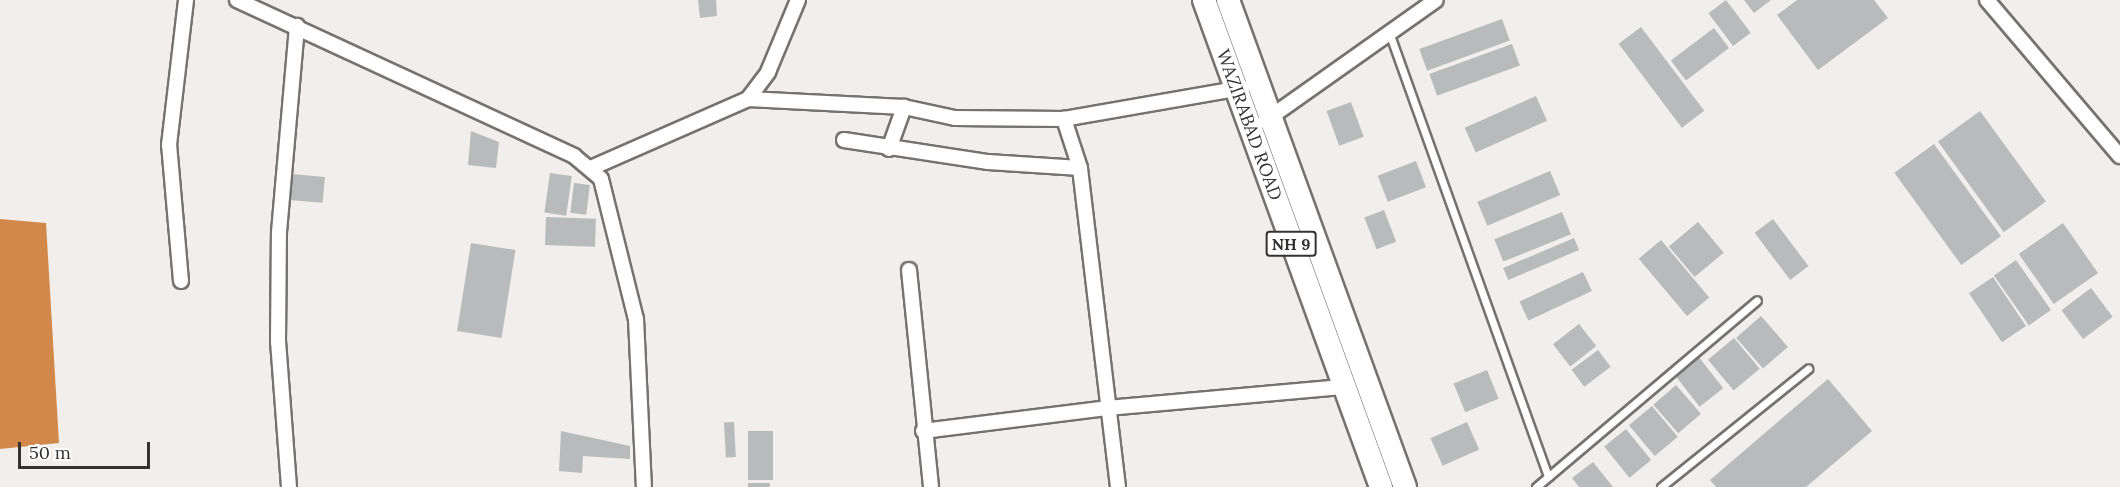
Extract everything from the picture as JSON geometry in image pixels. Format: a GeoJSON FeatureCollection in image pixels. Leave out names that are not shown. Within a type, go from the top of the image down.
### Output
{"type":"FeatureCollection","features":[{"type":"Feature","properties":{"kind":"highway","name":"WAZIRABAD ROAD"},"geometry":{"type":"LineString","coordinates":[[1204,0],[1342,387],[1381,487]]}},
{"type":"Feature","properties":{"kind":"highway","name":"WAZIRABAD ROAD"},"geometry":{"type":"LineString","coordinates":[[1228,0],[1404,487]]}},
{"type":"Feature","properties":{"kind":"street"},"geometry":{"type":"LineString","coordinates":[[181,281],[169,145],[186,0]]}},
{"type":"Feature","properties":{"kind":"street"},"geometry":{"type":"LineString","coordinates":[[237,0],[297,26],[518,133],[574,156],[591,168],[607,192],[636,319],[644,487]]}},
{"type":"Feature","properties":{"kind":"street"},"geometry":{"type":"LineString","coordinates":[[748,99],[768,72],[798,0]]}},
{"type":"Feature","properties":{"kind":"street"},"geometry":{"type":"LineString","coordinates":[[1988,0],[2117,147]]}},
{"type":"Feature","properties":{"kind":"street"},"geometry":{"type":"LineString","coordinates":[[1251,131],[1390,35],[1431,1]]}},
{"type":"Feature","properties":{"kind":"street"},"geometry":{"type":"LineString","coordinates":[[289,487],[278,342],[279,232],[297,26]]}},
{"type":"Feature","properties":{"kind":"street"},"geometry":{"type":"LineString","coordinates":[[591,168],[748,99],[904,107],[955,118],[1064,119],[1259,85]]}},
{"type":"Feature","properties":{"kind":"street"},"geometry":{"type":"LineString","coordinates":[[889,149],[904,107]]}},
{"type":"Feature","properties":{"kind":"street"},"geometry":{"type":"LineString","coordinates":[[1064,119],[1080,168],[1118,487]]}},
{"type":"Feature","properties":{"kind":"street"},"geometry":{"type":"LineString","coordinates":[[844,140],[889,149],[1080,168]]}},
{"type":"Feature","properties":{"kind":"street"},"geometry":{"type":"LineString","coordinates":[[909,270],[923,431],[931,487]]}},
{"type":"Feature","properties":{"kind":"street"},"geometry":{"type":"LineString","coordinates":[[923,431],[1107,408],[1342,387]]}},
{"type":"Feature","properties":{"kind":"lane"},"geometry":{"type":"LineString","coordinates":[[1390,35],[1548,477]]}},
{"type":"Feature","properties":{"kind":"lane"},"geometry":{"type":"LineString","coordinates":[[1536,487],[1757,300]]}},
{"type":"Feature","properties":{"kind":"lane"},"geometry":{"type":"LineString","coordinates":[[1661,487],[1808,369]]}},
{"type":"Feature","properties":{"kind":"shaded area"},"geometry":{"type":"Polygon","coordinates":[[[0,219],[46,223],[59,443],[0,449],[0,219]]]}},
{"type":"Feature","properties":{"kind":"building"},"geometry":{"type":"Polygon","coordinates":[[[698,0],[716,0],[717,16],[700,18],[698,0]]]}},
{"type":"Feature","properties":{"kind":"building"},"geometry":{"type":"Polygon","coordinates":[[[1726,0],[1751,33],[1733,46],[1708,13],[1726,0]]]}},
{"type":"Feature","properties":{"kind":"building"},"geometry":{"type":"Polygon","coordinates":[[[1744,0],[1771,0],[1754,13],[1744,0]]]}},
{"type":"Feature","properties":{"kind":"building"},"geometry":{"type":"Polygon","coordinates":[[[1797,0],[1874,0],[1888,18],[1818,70],[1777,15],[1797,0]]]}},
{"type":"Feature","properties":{"kind":"building"},"geometry":{"type":"Polygon","coordinates":[[[1502,19],[1510,41],[1427,71],[1419,49],[1502,19]]]}},
{"type":"Feature","properties":{"kind":"building"},"geometry":{"type":"Polygon","coordinates":[[[1641,27],[1704,111],[1682,128],[1619,44],[1641,27]]]}},
{"type":"Feature","properties":{"kind":"building"},"geometry":{"type":"Polygon","coordinates":[[[1714,28],[1729,48],[1686,80],[1671,60],[1714,28]]]}},
{"type":"Feature","properties":{"kind":"building"},"geometry":{"type":"Polygon","coordinates":[[[1512,44],[1520,66],[1437,96],[1429,74],[1512,44]]]}},
{"type":"Feature","properties":{"kind":"building"},"geometry":{"type":"Polygon","coordinates":[[[1536,96],[1547,121],[1476,152],[1465,128],[1536,96]]]}},
{"type":"Feature","properties":{"kind":"building"},"geometry":{"type":"Polygon","coordinates":[[[1351,102],[1364,137],[1339,146],[1327,111],[1351,102]]]}},
{"type":"Feature","properties":{"kind":"building"},"geometry":{"type":"Polygon","coordinates":[[[1980,111],[2046,202],[2004,232],[1938,142],[1980,111]]]}},
{"type":"Feature","properties":{"kind":"building"},"geometry":{"type":"Polygon","coordinates":[[[471,131],[499,142],[496,168],[468,165],[471,131]]]}},
{"type":"Feature","properties":{"kind":"building"},"geometry":{"type":"Polygon","coordinates":[[[1934,144],[2001,236],[1961,265],[1894,173],[1934,144]]]}},
{"type":"Feature","properties":{"kind":"building"},"geometry":{"type":"Polygon","coordinates":[[[1416,161],[1426,187],[1388,202],[1378,176],[1416,161]]]}},
{"type":"Feature","properties":{"kind":"building"},"geometry":{"type":"Polygon","coordinates":[[[1550,171],[1560,195],[1487,226],[1477,202],[1550,171]]]}},
{"type":"Feature","properties":{"kind":"building"},"geometry":{"type":"Polygon","coordinates":[[[550,173],[572,176],[566,216],[544,213],[550,173]]]}},
{"type":"Feature","properties":{"kind":"building"},"geometry":{"type":"Polygon","coordinates":[[[292,174],[325,177],[323,203],[290,200],[292,174]]]}},
{"type":"Feature","properties":{"kind":"building"},"geometry":{"type":"Polygon","coordinates":[[[574,183],[590,185],[586,215],[570,213],[574,183]]]}},
{"type":"Feature","properties":{"kind":"building"},"geometry":{"type":"Polygon","coordinates":[[[1384,210],[1396,242],[1377,249],[1364,218],[1384,210]]]}},
{"type":"Feature","properties":{"kind":"building"},"geometry":{"type":"Polygon","coordinates":[[[1562,212],[1571,234],[1503,262],[1494,239],[1562,212]]]}},
{"type":"Feature","properties":{"kind":"building"},"geometry":{"type":"Polygon","coordinates":[[[546,217],[596,219],[595,247],[545,245],[546,217]]]}},
{"type":"Feature","properties":{"kind":"building"},"geometry":{"type":"Polygon","coordinates":[[[1773,219],[1809,266],[1790,280],[1755,233],[1773,219]]]}},
{"type":"Feature","properties":{"kind":"building"},"geometry":{"type":"Polygon","coordinates":[[[1698,222],[1724,253],[1695,277],[1669,246],[1698,222]]]}},
{"type":"Feature","properties":{"kind":"building"},"geometry":{"type":"Polygon","coordinates":[[[2063,223],[2098,273],[2054,304],[2019,254],[2063,223]]]}},
{"type":"Feature","properties":{"kind":"building"},"geometry":{"type":"Polygon","coordinates":[[[1574,238],[1579,250],[1508,280],[1503,268],[1574,238]]]}},
{"type":"Feature","properties":{"kind":"building"},"geometry":{"type":"Polygon","coordinates":[[[1661,240],[1709,297],[1687,316],[1639,259],[1661,240]]]}},
{"type":"Feature","properties":{"kind":"building"},"geometry":{"type":"Polygon","coordinates":[[[471,243],[515,250],[502,338],[457,331],[471,243]]]}},
{"type":"Feature","properties":{"kind":"building"},"geometry":{"type":"Polygon","coordinates":[[[2016,260],[2051,310],[2029,325],[1994,275],[2016,260]]]}},
{"type":"Feature","properties":{"kind":"building"},"geometry":{"type":"Polygon","coordinates":[[[1583,272],[1592,291],[1528,321],[1520,302],[1583,272]]]}},
{"type":"Feature","properties":{"kind":"building"},"geometry":{"type":"Polygon","coordinates":[[[1993,277],[2026,326],[2002,342],[1969,293],[1993,277]]]}},
{"type":"Feature","properties":{"kind":"building"},"geometry":{"type":"Polygon","coordinates":[[[2091,288],[2113,317],[2083,339],[2061,310],[2091,288]]]}},
{"type":"Feature","properties":{"kind":"building"},"geometry":{"type":"Polygon","coordinates":[[[1761,316],[1788,347],[1763,369],[1736,338],[1761,316]]]}},
{"type":"Feature","properties":{"kind":"building"},"geometry":{"type":"Polygon","coordinates":[[[1579,324],[1596,346],[1570,366],[1553,344],[1579,324]]]}},
{"type":"Feature","properties":{"kind":"building"},"geometry":{"type":"Polygon","coordinates":[[[1734,338],[1760,369],[1734,390],[1708,360],[1734,338]]]}},
{"type":"Feature","properties":{"kind":"building"},"geometry":{"type":"Polygon","coordinates":[[[1598,350],[1611,367],[1584,387],[1572,370],[1598,350]]]}},
{"type":"Feature","properties":{"kind":"building"},"geometry":{"type":"Polygon","coordinates":[[[1698,356],[1723,388],[1700,407],[1674,374],[1698,356]]]}},
{"type":"Feature","properties":{"kind":"building"},"geometry":{"type":"Polygon","coordinates":[[[1487,370],[1499,399],[1465,412],[1454,383],[1487,370]]]}},
{"type":"Feature","properties":{"kind":"building"},"geometry":{"type":"Polygon","coordinates":[[[1828,379],[1872,431],[1806,487],[1716,487],[1710,480],[1828,379]]]}},
{"type":"Feature","properties":{"kind":"building"},"geometry":{"type":"Polygon","coordinates":[[[1676,385],[1701,414],[1678,433],[1653,405],[1676,385]]]}},
{"type":"Feature","properties":{"kind":"building"},"geometry":{"type":"Polygon","coordinates":[[[1652,406],[1678,437],[1655,456],[1629,425],[1652,406]]]}},
{"type":"Feature","properties":{"kind":"building"},"geometry":{"type":"Polygon","coordinates":[[[734,422],[736,457],[726,457],[724,423],[734,422]]]}},
{"type":"Feature","properties":{"kind":"building"},"geometry":{"type":"Polygon","coordinates":[[[1467,422],[1479,449],[1443,466],[1430,438],[1467,422]]]}},
{"type":"Feature","properties":{"kind":"building"},"geometry":{"type":"Polygon","coordinates":[[[1626,429],[1651,460],[1629,478],[1604,447],[1626,429]]]}},
{"type":"Feature","properties":{"kind":"building"},"geometry":{"type":"Polygon","coordinates":[[[561,431],[630,446],[630,459],[583,456],[582,473],[559,471],[561,431]]]}},
{"type":"Feature","properties":{"kind":"building"},"geometry":{"type":"Polygon","coordinates":[[[748,431],[773,431],[773,480],[748,480],[748,431]]]}},
{"type":"Feature","properties":{"kind":"building"},"geometry":{"type":"Polygon","coordinates":[[[1593,462],[1613,487],[1579,487],[1572,478],[1593,462]]]}},
{"type":"Feature","properties":{"kind":"building"},"geometry":{"type":"Polygon","coordinates":[[[748,483],[770,483],[770,487],[748,487],[748,483]]]}}]}
